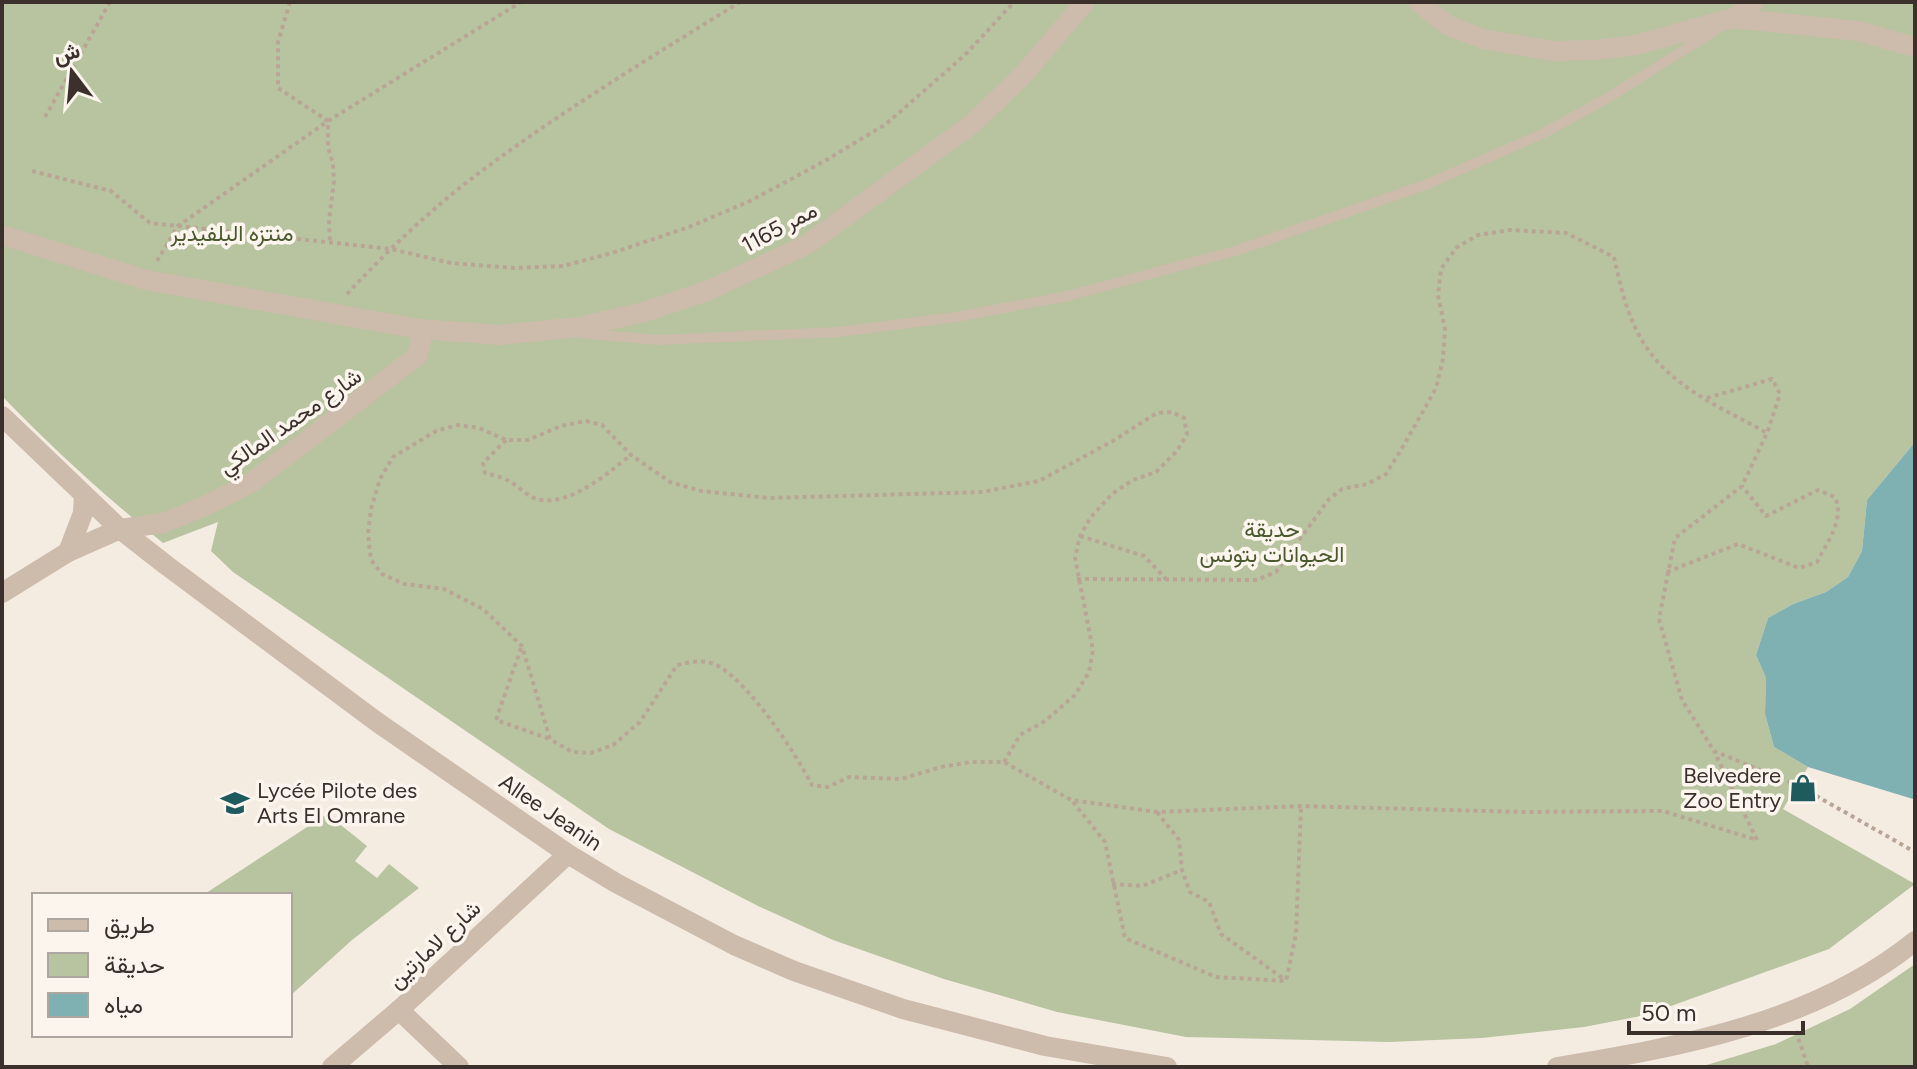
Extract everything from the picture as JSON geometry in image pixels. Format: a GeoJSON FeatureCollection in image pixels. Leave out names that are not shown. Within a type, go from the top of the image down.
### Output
{"type":"FeatureCollection","features":[{"type":"Feature","properties":{"kind":"street","name":"ممر 1165"},"geometry":{"type":"LineString","coordinates":[[2,235],[146,280],[419,329],[499,335],[579,327],[644,312],[707,291],[808,244],[973,123],[1022,76],[1085,2]]}},
{"type":"Feature","properties":{"kind":"street"},"geometry":{"type":"LineString","coordinates":[[1418,2],[1447,25],[1483,39],[1553,51],[1636,45],[1733,18],[1858,31],[1915,47]]}},
{"type":"Feature","properties":{"kind":"street"},"geometry":{"type":"LineString","coordinates":[[1733,18],[1754,2]]}},
{"type":"Feature","properties":{"kind":"street","name":"شارع محمد المالكي"},"geometry":{"type":"LineString","coordinates":[[2,593],[68,552],[120,529],[163,523],[252,482],[417,356],[421,342],[419,329]]}},
{"type":"Feature","properties":{"kind":"street","name":"Allee Jeanin"},"geometry":{"type":"LineString","coordinates":[[2,416],[120,529],[377,722],[568,854],[616,883],[734,945],[903,1009],[1045,1046],[1167,1067]]}},
{"type":"Feature","properties":{"kind":"street"},"geometry":{"type":"LineString","coordinates":[[68,552],[83,513],[84,495]]}},
{"type":"Feature","properties":{"kind":"street","name":"شارع لامارتين"},"geometry":{"type":"LineString","coordinates":[[332,1067],[399,1010],[568,854]]}},
{"type":"Feature","properties":{"kind":"street"},"geometry":{"type":"LineString","coordinates":[[1557,1067],[1648,1052],[1790,1013],[1846,988],[1915,941]]}},
{"type":"Feature","properties":{"kind":"street"},"geometry":{"type":"LineString","coordinates":[[399,1010],[459,1067]]}},
{"type":"Feature","properties":{"kind":"lane"},"geometry":{"type":"LineString","coordinates":[[544,330],[658,340],[839,332],[956,317],[1068,296],[1235,251],[1425,185],[1542,134],[1606,99],[1733,18]]}},
{"type":"Feature","properties":{"kind":"path"},"geometry":{"type":"LineString","coordinates":[[45,117],[110,2]]}},
{"type":"Feature","properties":{"kind":"path"},"geometry":{"type":"LineString","coordinates":[[290,2],[278,42],[278,88],[328,121]]}},
{"type":"Feature","properties":{"kind":"path"},"geometry":{"type":"LineString","coordinates":[[146,280],[178,226],[328,121],[521,2]]}},
{"type":"Feature","properties":{"kind":"path"},"geometry":{"type":"LineString","coordinates":[[329,314],[391,249],[481,171],[740,2]]}},
{"type":"Feature","properties":{"kind":"path"},"geometry":{"type":"LineString","coordinates":[[32,171],[111,191],[150,223],[391,249],[451,263],[514,268],[563,266],[689,227],[750,201],[886,124],[965,55],[1014,2]]}},
{"type":"Feature","properties":{"kind":"path"},"geometry":{"type":"LineString","coordinates":[[328,121],[328,147],[334,182],[329,220],[330,243]]}},
{"type":"Feature","properties":{"kind":"path"},"geometry":{"type":"LineString","coordinates":[[1077,579],[1257,580],[1276,572],[1329,499],[1342,489],[1367,484],[1386,474],[1436,388],[1443,359],[1445,329],[1438,295],[1441,269],[1456,248],[1478,235],[1510,230],[1566,233],[1614,257],[1624,302],[1648,350],[1675,378],[1767,433]]}},
{"type":"Feature","properties":{"kind":"path"},"geometry":{"type":"LineString","coordinates":[[1071,800],[1157,812],[1301,806],[1523,812],[1663,811],[1757,840],[1714,751],[1682,700],[1659,619],[1675,538],[1742,486],[1767,433],[1780,394],[1772,379],[1705,398]]}},
{"type":"Feature","properties":{"kind":"path"},"geometry":{"type":"LineString","coordinates":[[550,739],[522,646],[483,609],[444,589],[404,584],[382,574],[371,560],[368,534],[380,479],[393,457],[436,431],[458,425],[479,428],[506,440],[528,440],[561,426],[586,421],[602,425],[631,455],[670,482],[701,491],[769,498],[982,492],[1039,481],[1157,413],[1172,412],[1184,418],[1187,434],[1177,451],[1156,472],[1133,480],[1112,494],[1091,517],[1080,536],[1075,558],[1093,650],[1089,672],[1075,695],[1045,721],[1020,735],[1004,762]]}},
{"type":"Feature","properties":{"kind":"path"},"geometry":{"type":"LineString","coordinates":[[506,440],[483,463],[485,473],[510,481],[527,494],[542,500],[570,495],[595,482],[631,455]]}},
{"type":"Feature","properties":{"kind":"path"},"geometry":{"type":"LineString","coordinates":[[1667,572],[1738,544],[1799,568],[1817,562],[1837,522],[1840,509],[1835,497],[1818,490],[1766,516],[1742,486]]}},
{"type":"Feature","properties":{"kind":"path"},"geometry":{"type":"LineString","coordinates":[[1080,536],[1144,556],[1167,580]]}},
{"type":"Feature","properties":{"kind":"path"},"geometry":{"type":"LineString","coordinates":[[522,646],[496,720],[550,739],[572,752],[591,753],[613,745],[640,722],[677,665],[698,660],[719,666],[740,686],[781,734],[812,785],[828,787],[849,777],[901,779],[971,762],[1004,762],[1071,800],[1105,842],[1125,938],[1216,977],[1286,981]]}},
{"type":"Feature","properties":{"kind":"path"},"geometry":{"type":"LineString","coordinates":[[1714,751],[1797,785],[1915,852]]}},
{"type":"Feature","properties":{"kind":"path"},"geometry":{"type":"LineString","coordinates":[[1286,981],[1296,934],[1301,806]]}},
{"type":"Feature","properties":{"kind":"path"},"geometry":{"type":"LineString","coordinates":[[1157,812],[1179,840],[1182,870],[1190,892],[1209,902],[1221,934],[1286,981]]}},
{"type":"Feature","properties":{"kind":"path"},"geometry":{"type":"LineString","coordinates":[[1112,884],[1142,886],[1182,870]]}},
{"type":"Feature","properties":{"kind":"path"},"geometry":{"type":"LineString","coordinates":[[1790,1013],[1808,1067]]}},
{"type":"Feature","properties":{"kind":"green space","name":"حديقة الحيوانات بتونس"},"geometry":{"type":"Polygon","coordinates":[[[2,2],[1915,2],[1915,442],[1867,500],[1862,551],[1848,577],[1826,592],[1793,604],[1768,618],[1756,655],[1766,678],[1765,714],[1774,747],[1808,767],[1783,809],[1915,884],[1829,949],[1646,1015],[1584,1027],[1482,1038],[1389,1042],[1186,1037],[1057,1012],[944,979],[833,940],[758,906],[609,829],[233,572],[211,551],[218,522],[163,543],[80,472],[2,396],[2,2]]]}},
{"type":"Feature","properties":{"kind":"green space"},"geometry":{"type":"Polygon","coordinates":[[[327,814],[367,846],[355,861],[377,878],[389,864],[419,888],[352,940],[292,994],[292,893],[206,893],[327,814]]]}},
{"type":"Feature","properties":{"kind":"green space"},"geometry":{"type":"Polygon","coordinates":[[[1915,964],[1915,1067],[1700,1067],[1776,1044],[1850,1009],[1915,964]]]}},
{"type":"Feature","properties":{"kind":"water"},"geometry":{"type":"Polygon","coordinates":[[[1915,442],[1913,799],[1808,767],[1774,747],[1765,714],[1766,678],[1756,655],[1768,618],[1793,604],[1826,592],[1848,577],[1862,551],[1867,500],[1915,442]]]}},
{"type":"Feature","properties":{"kind":"place","name":"Belvedere Zoo Entry"},"geometry":{"type":"Point","coordinates":[1803,788]}},
{"type":"Feature","properties":{"kind":"place","name":"Lycée Pilote des Arts El Omrane"},"geometry":{"type":"Point","coordinates":[235,803]}},
{"type":"Feature","properties":{"kind":"park label","name":"منتزه البلفيدير"},"geometry":{"type":"Point","coordinates":[232,233]}}]}
